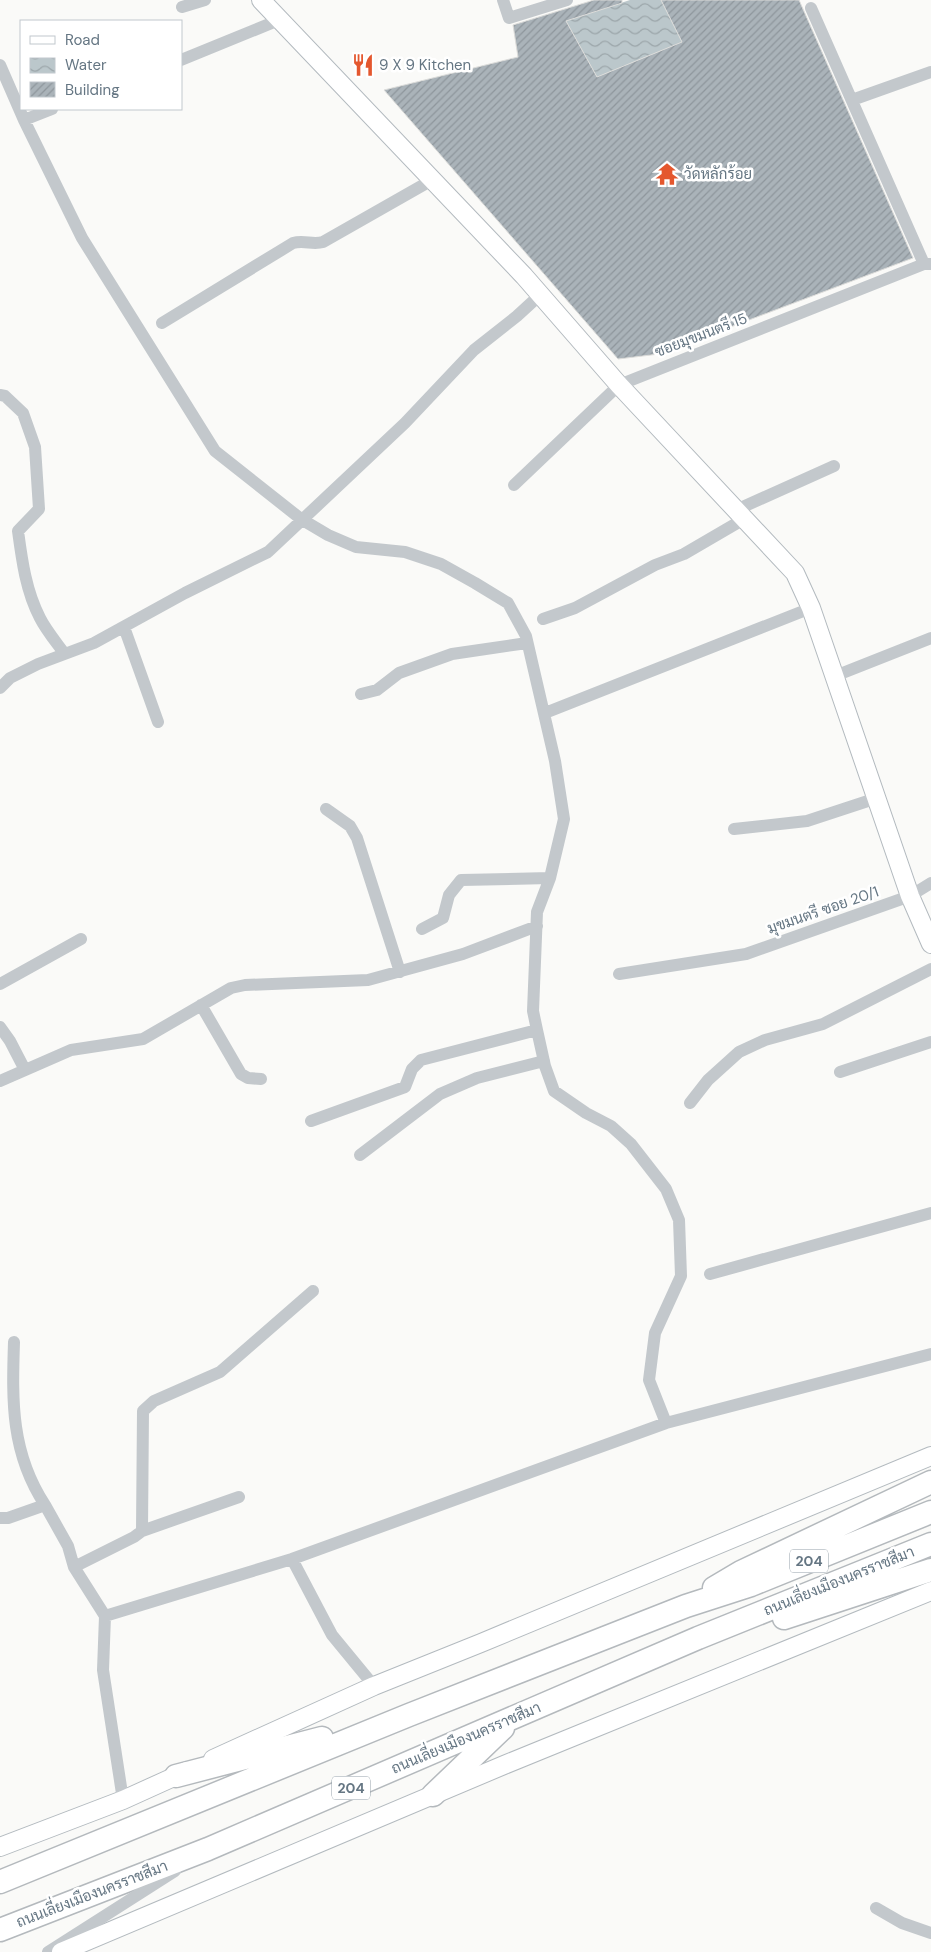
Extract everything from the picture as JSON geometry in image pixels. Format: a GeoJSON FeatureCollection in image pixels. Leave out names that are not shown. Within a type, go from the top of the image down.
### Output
{"type":"FeatureCollection","features":[{"type":"Feature","properties":{"kind":"highway"},"geometry":{"type":"LineString","coordinates":[[908,1492],[931,1476]]}},
{"type":"Feature","properties":{"kind":"highway"},"geometry":{"type":"LineString","coordinates":[[686,1606],[741,1572],[931,1482]]}},
{"type":"Feature","properties":{"kind":"highway","name":"ถนนเลี่ยงเมืองนครราชสีมา"},"geometry":{"type":"LineString","coordinates":[[0,1882],[409,1715],[686,1606],[751,1585],[931,1512]]}},
{"type":"Feature","properties":{"kind":"highway","name":"ถนนเลี่ยงเมืองนครราชสีมา"},"geometry":{"type":"LineString","coordinates":[[0,1930],[208,1849],[698,1638],[931,1544]]}},
{"type":"Feature","properties":{"kind":"highway"},"geometry":{"type":"LineString","coordinates":[[698,1638],[789,1616],[931,1570]]}},
{"type":"Feature","properties":{"kind":"highway"},"geometry":{"type":"LineString","coordinates":[[176,1776],[409,1715]]}},
{"type":"Feature","properties":{"kind":"highway"},"geometry":{"type":"LineString","coordinates":[[433,1795],[515,1717]]}},
{"type":"Feature","properties":{"kind":"main road"},"geometry":{"type":"LineString","coordinates":[[261,0],[541,294],[619,385],[795,574],[811,608],[910,896],[931,944]]}},
{"type":"Feature","properties":{"kind":"main road"},"geometry":{"type":"LineString","coordinates":[[0,1847],[123,1800],[374,1686],[490,1640],[931,1456]]}},
{"type":"Feature","properties":{"kind":"main road"},"geometry":{"type":"LineString","coordinates":[[61,1952],[433,1795],[931,1591]]}},
{"type":"Feature","properties":{"kind":"street"},"geometry":{"type":"LineString","coordinates":[[182,7],[205,0]]}},
{"type":"Feature","properties":{"kind":"street"},"geometry":{"type":"LineString","coordinates":[[502,0],[509,18],[567,0]]}},
{"type":"Feature","properties":{"kind":"street"},"geometry":{"type":"LineString","coordinates":[[811,8],[928,264]]}},
{"type":"Feature","properties":{"kind":"street"},"geometry":{"type":"LineString","coordinates":[[182,60],[279,20]]}},
{"type":"Feature","properties":{"kind":"street"},"geometry":{"type":"LineString","coordinates":[[0,65],[24,120],[82,238],[215,451],[301,519],[328,535],[356,547],[405,552],[441,564],[508,603],[526,636],[555,761],[564,819],[550,878],[537,912],[534,1011],[537,1030],[544,1061],[554,1091],[611,1126],[632,1144],[666,1189],[679,1220],[681,1276],[655,1333],[649,1380],[666,1422]]}},
{"type":"Feature","properties":{"kind":"street"},"geometry":{"type":"LineString","coordinates":[[852,100],[931,72]]}},
{"type":"Feature","properties":{"kind":"street"},"geometry":{"type":"LineString","coordinates":[[24,120],[49,110]]}},
{"type":"Feature","properties":{"kind":"street"},"geometry":{"type":"LineString","coordinates":[[162,323],[293,243],[302,241],[315,244],[324,242],[432,180]]}},
{"type":"Feature","properties":{"kind":"street","name":"ซอยมุขมนตรี 15"},"geometry":{"type":"LineString","coordinates":[[514,485],[619,385],[928,264]]}},
{"type":"Feature","properties":{"kind":"street"},"geometry":{"type":"LineString","coordinates":[[0,688],[10,678],[64,653],[94,642],[268,552],[405,423],[474,350],[541,294]]}},
{"type":"Feature","properties":{"kind":"street"},"geometry":{"type":"LineString","coordinates":[[0,395],[5,396],[23,414],[35,447],[39,509],[18,531],[21,555],[27,582],[40,618],[64,653]]}},
{"type":"Feature","properties":{"kind":"street"},"geometry":{"type":"LineString","coordinates":[[543,619],[575,608],[655,565],[684,554],[740,515],[834,466]]}},
{"type":"Feature","properties":{"kind":"street"},"geometry":{"type":"LineString","coordinates":[[545,713],[811,608]]}},
{"type":"Feature","properties":{"kind":"street"},"geometry":{"type":"LineString","coordinates":[[124,627],[158,722]]}},
{"type":"Feature","properties":{"kind":"street"},"geometry":{"type":"LineString","coordinates":[[835,676],[931,638]]}},
{"type":"Feature","properties":{"kind":"street"},"geometry":{"type":"LineString","coordinates":[[361,694],[377,690],[399,673],[452,654],[527,643]]}},
{"type":"Feature","properties":{"kind":"street"},"geometry":{"type":"LineString","coordinates":[[734,828],[807,821],[877,798]]}},
{"type":"Feature","properties":{"kind":"street"},"geometry":{"type":"LineString","coordinates":[[326,809],[350,826],[357,838],[400,972]]}},
{"type":"Feature","properties":{"kind":"street"},"geometry":{"type":"LineString","coordinates":[[422,929],[444,918],[450,895],[461,880],[550,878]]}},
{"type":"Feature","properties":{"kind":"street","name":"มุขมนตรี ซอย 20/1"},"geometry":{"type":"LineString","coordinates":[[619,974],[746,954],[910,896],[931,883]]}},
{"type":"Feature","properties":{"kind":"street"},"geometry":{"type":"LineString","coordinates":[[0,1081],[71,1050],[143,1039],[231,988],[245,985],[368,980],[463,954],[537,926]]}},
{"type":"Feature","properties":{"kind":"street"},"geometry":{"type":"LineString","coordinates":[[0,984],[80,939]]}},
{"type":"Feature","properties":{"kind":"street"},"geometry":{"type":"LineString","coordinates":[[690,1102],[708,1080],[739,1052],[765,1040],[823,1024],[931,970]]}},
{"type":"Feature","properties":{"kind":"street"},"geometry":{"type":"LineString","coordinates":[[201,1005],[241,1074],[248,1078],[261,1079]]}},
{"type":"Feature","properties":{"kind":"street"},"geometry":{"type":"LineString","coordinates":[[0,1027],[10,1040],[25,1070]]}},
{"type":"Feature","properties":{"kind":"street"},"geometry":{"type":"LineString","coordinates":[[311,1121],[405,1087],[415,1064],[421,1060],[537,1030]]}},
{"type":"Feature","properties":{"kind":"street"},"geometry":{"type":"LineString","coordinates":[[840,1072],[931,1042]]}},
{"type":"Feature","properties":{"kind":"street"},"geometry":{"type":"LineString","coordinates":[[360,1155],[440,1094],[477,1078],[544,1061]]}},
{"type":"Feature","properties":{"kind":"street"},"geometry":{"type":"LineString","coordinates":[[710,1274],[931,1213]]}},
{"type":"Feature","properties":{"kind":"street"},"geometry":{"type":"LineString","coordinates":[[142,1531],[143,1412],[154,1401],[220,1372],[313,1290]]}},
{"type":"Feature","properties":{"kind":"street"},"geometry":{"type":"LineString","coordinates":[[14,1342],[12,1396],[15,1428],[23,1462],[33,1487],[68,1546],[74,1566],[105,1616],[103,1670],[123,1800]]}},
{"type":"Feature","properties":{"kind":"street"},"geometry":{"type":"LineString","coordinates":[[105,1616],[292,1559],[666,1422],[931,1354]]}},
{"type":"Feature","properties":{"kind":"street"},"geometry":{"type":"LineString","coordinates":[[74,1566],[134,1537],[142,1531],[239,1496]]}},
{"type":"Feature","properties":{"kind":"street"},"geometry":{"type":"LineString","coordinates":[[0,1518],[8,1518],[45,1505]]}},
{"type":"Feature","properties":{"kind":"street"},"geometry":{"type":"LineString","coordinates":[[292,1559],[332,1634],[374,1686]]}},
{"type":"Feature","properties":{"kind":"street"},"geometry":{"type":"LineString","coordinates":[[48,1952],[208,1849]]}},
{"type":"Feature","properties":{"kind":"street"},"geometry":{"type":"LineString","coordinates":[[876,1908],[902,1923],[931,1933]]}},
{"type":"Feature","properties":{"kind":"water"},"geometry":{"type":"Polygon","coordinates":[[[630,0],[661,0],[682,42],[597,77],[566,21],[630,0]]]}},
{"type":"Feature","properties":{"kind":"building","name":"วัดหลักร้อย"},"geometry":{"type":"Polygon","coordinates":[[[594,0],[622,0],[622,3],[566,21],[597,77],[682,42],[661,0],[799,0],[913,258],[659,354],[618,359],[384,90],[518,57],[513,25],[594,0]]]}},
{"type":"Feature","properties":{"kind":"place","name":"9 X 9 Kitchen"},"geometry":{"type":"Point","coordinates":[363,65]}},
{"type":"Feature","properties":{"kind":"place","name":"วัดหลักร้อย"},"geometry":{"type":"Point","coordinates":[667,174]}}]}
